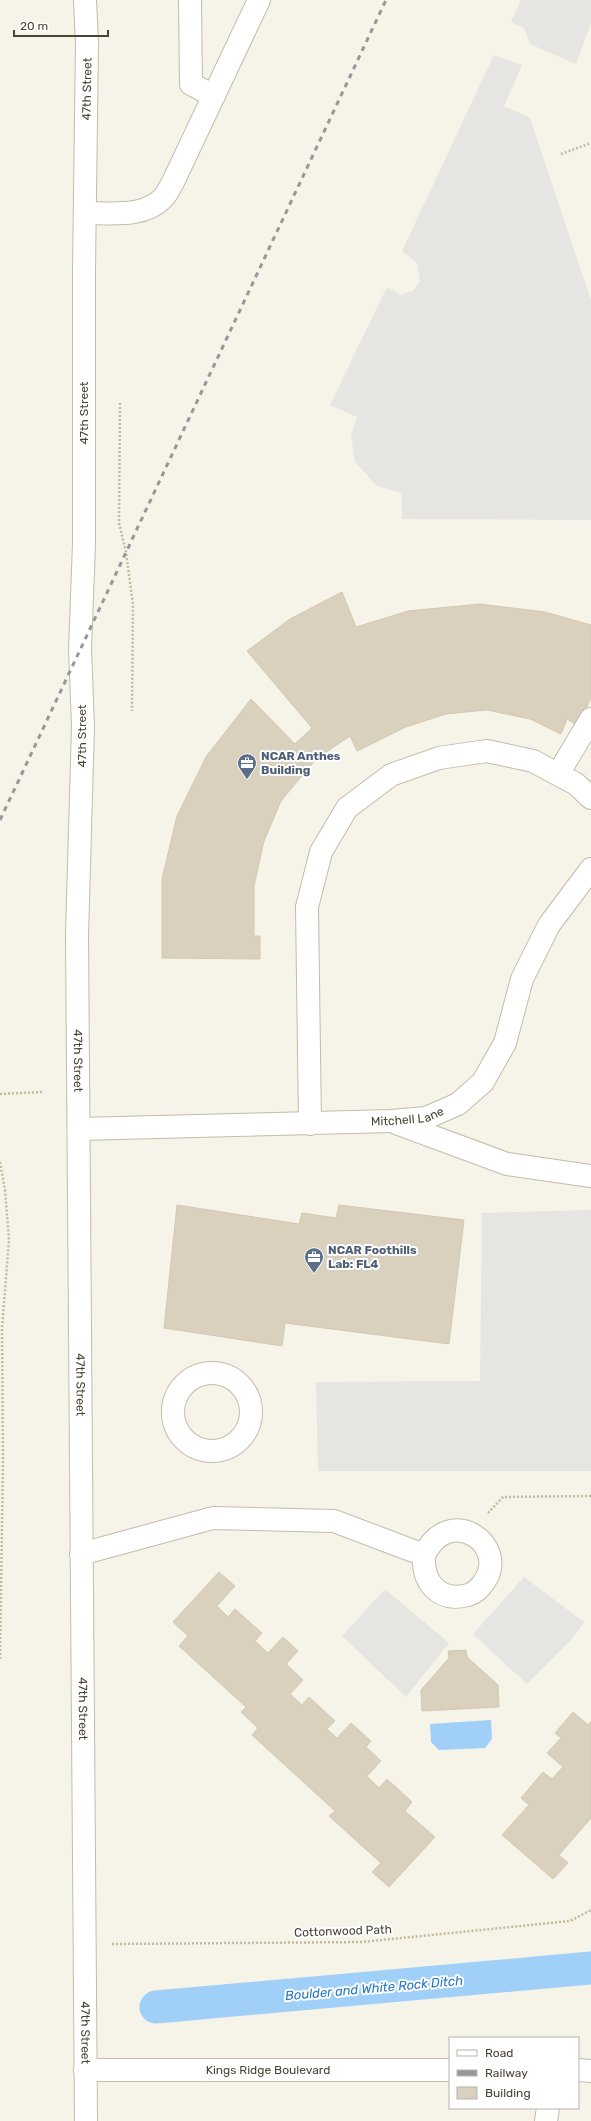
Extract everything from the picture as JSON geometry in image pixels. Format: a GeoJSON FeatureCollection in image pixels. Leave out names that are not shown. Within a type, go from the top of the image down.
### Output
{"type":"FeatureCollection","features":[{"type":"Feature","properties":{"kind":"street","name":"47th Street"},"geometry":{"type":"LineString","coordinates":[[85,0],[87,43],[84,536],[80,649],[83,726],[77,935],[80,1129],[81,1554],[86,2121]]}},
{"type":"Feature","properties":{"kind":"street"},"geometry":{"type":"LineString","coordinates":[[190,0],[191,84],[214,96]]}},
{"type":"Feature","properties":{"kind":"street"},"geometry":{"type":"LineString","coordinates":[[85,213],[139,212],[152,207],[164,198],[259,0]]}},
{"type":"Feature","properties":{"kind":"street"},"geometry":{"type":"LineString","coordinates":[[558,774],[591,719]]}},
{"type":"Feature","properties":{"kind":"street"},"geometry":{"type":"LineString","coordinates":[[310,1124],[307,907],[321,852],[348,808],[391,775],[439,758],[487,751],[533,760],[576,784],[591,798]]}},
{"type":"Feature","properties":{"kind":"street","name":"Mitchell Lane"},"geometry":{"type":"LineString","coordinates":[[80,1129],[391,1121],[426,1118],[458,1104],[483,1082],[506,1043],[522,979],[549,925],[589,876]]}},
{"type":"Feature","properties":{"kind":"street"},"geometry":{"type":"LineString","coordinates":[[391,1121],[507,1164],[591,1176]]}},
{"type":"Feature","properties":{"kind":"street"},"geometry":{"type":"LineString","coordinates":[[81,1554],[213,1518],[334,1521],[424,1555]]}},
{"type":"Feature","properties":{"kind":"street"},"geometry":{"type":"LineString","coordinates":[[458,1530],[479,1538],[490,1557],[490,1568],[487,1578],[472,1594],[461,1597],[450,1597],[431,1586],[423,1566],[424,1555],[429,1545],[437,1536],[458,1530]]}},
{"type":"Feature","properties":{"kind":"street","name":"Kings Ridge Boulevard"},"geometry":{"type":"LineString","coordinates":[[85,2070],[449,2070]]}},
{"type":"Feature","properties":{"kind":"street"},"geometry":{"type":"LineString","coordinates":[[579,2070],[591,2071]]}},
{"type":"Feature","properties":{"kind":"street"},"geometry":{"type":"LineString","coordinates":[[546,2121],[548,2109]]}},
{"type":"Feature","properties":{"kind":"path"},"geometry":{"type":"LineString","coordinates":[[561,154],[591,143]]}},
{"type":"Feature","properties":{"kind":"path"},"geometry":{"type":"LineString","coordinates":[[120,404],[119,523],[126,552],[133,605],[132,711]]}},
{"type":"Feature","properties":{"kind":"path"},"geometry":{"type":"LineString","coordinates":[[0,1094],[42,1092]]}},
{"type":"Feature","properties":{"kind":"path"},"geometry":{"type":"LineString","coordinates":[[0,1162],[5,1190],[9,1240],[2,1328],[0,1660]]}},
{"type":"Feature","properties":{"kind":"path"},"geometry":{"type":"LineString","coordinates":[[469,1533],[504,1497],[591,1496]]}},
{"type":"Feature","properties":{"kind":"path","name":"Cottonwood Path"},"geometry":{"type":"LineString","coordinates":[[115,1945],[207,1942],[362,1942],[570,1921],[591,1910]]}},
{"type":"Feature","properties":{"kind":"shaded area"},"geometry":{"type":"Polygon","coordinates":[[[521,0],[591,0],[591,23],[576,64],[530,44],[524,28],[511,22],[521,0]]]}},
{"type":"Feature","properties":{"kind":"shaded area"},"geometry":{"type":"Polygon","coordinates":[[[494,55],[522,65],[504,106],[530,118],[591,300],[591,520],[402,519],[402,493],[377,486],[355,462],[351,436],[357,417],[330,405],[387,287],[400,295],[413,291],[420,281],[417,263],[402,251],[494,55]]]}},
{"type":"Feature","properties":{"kind":"shaded area"},"geometry":{"type":"Polygon","coordinates":[[[591,1210],[591,1471],[318,1471],[316,1382],[480,1381],[482,1213],[591,1210]]]}},
{"type":"Feature","properties":{"kind":"shaded area"},"geometry":{"type":"Polygon","coordinates":[[[524,1577],[584,1622],[571,1640],[527,1684],[473,1634],[524,1577]]]}},
{"type":"Feature","properties":{"kind":"shaded area"},"geometry":{"type":"Polygon","coordinates":[[[385,1589],[449,1643],[406,1697],[342,1636],[385,1589]]]}},
{"type":"Feature","properties":{"kind":"water"},"geometry":{"type":"Polygon","coordinates":[[[491,1720],[492,1739],[485,1748],[439,1750],[431,1742],[430,1724],[491,1720]]]}},
{"type":"Feature","properties":{"kind":"building","name":"NCAR Anthes Building"},"geometry":{"type":"Polygon","coordinates":[[[342,592],[356,627],[408,611],[480,604],[545,612],[591,625],[591,698],[578,726],[567,719],[561,734],[530,719],[487,710],[446,714],[406,727],[357,751],[350,736],[316,759],[281,801],[264,841],[254,886],[254,936],[260,936],[260,959],[162,958],[162,879],[177,816],[206,757],[251,699],[295,744],[312,728],[247,651],[290,619],[342,592]]]}},
{"type":"Feature","properties":{"kind":"building","name":"NCAR Foothills Lab: FL4"},"geometry":{"type":"Polygon","coordinates":[[[177,1205],[299,1224],[302,1213],[336,1218],[339,1205],[464,1220],[449,1344],[285,1323],[282,1346],[164,1328],[177,1205]]]}},
{"type":"Feature","properties":{"kind":"building"},"geometry":{"type":"Polygon","coordinates":[[[219,1572],[235,1586],[217,1606],[228,1617],[235,1609],[262,1633],[255,1641],[268,1653],[283,1637],[298,1651],[286,1664],[303,1680],[290,1694],[302,1705],[309,1697],[335,1721],[327,1729],[337,1738],[351,1723],[371,1741],[366,1747],[381,1761],[367,1776],[379,1788],[387,1779],[412,1802],[405,1811],[435,1837],[389,1887],[372,1872],[381,1863],[329,1816],[335,1811],[252,1735],[258,1728],[241,1712],[246,1707],[179,1646],[188,1636],[173,1622],[219,1572]]]}},
{"type":"Feature","properties":{"kind":"building"},"geometry":{"type":"Polygon","coordinates":[[[466,1650],[467,1657],[498,1685],[499,1707],[422,1711],[421,1690],[449,1658],[448,1651],[466,1650]]]}},
{"type":"Feature","properties":{"kind":"building"},"geometry":{"type":"Polygon","coordinates":[[[573,1712],[588,1725],[591,1721],[591,1818],[559,1855],[568,1863],[553,1879],[502,1835],[529,1805],[521,1798],[543,1772],[552,1779],[563,1767],[547,1753],[561,1738],[555,1733],[573,1712]]]}},
{"type":"Feature","properties":{"kind":"waterway","name":"Boulder and White Rock Ditch"},"geometry":{"type":"LineString","coordinates":[[156,2007],[591,1968]]}},
{"type":"Feature","properties":{"kind":"railway"},"geometry":{"type":"LineString","coordinates":[[0,820],[386,0]]}},
{"type":"Feature","properties":{"kind":"place","name":"NCAR Anthes Building"},"geometry":{"type":"Point","coordinates":[247,780]}},
{"type":"Feature","properties":{"kind":"place","name":"NCAR Foothills Lab: FL4"},"geometry":{"type":"Point","coordinates":[314,1274]}}]}
